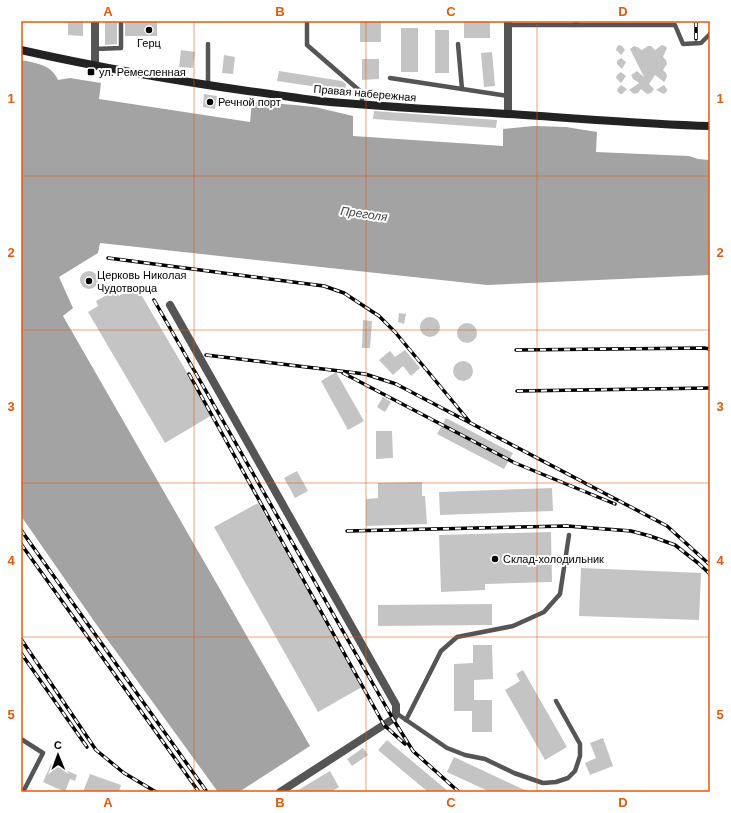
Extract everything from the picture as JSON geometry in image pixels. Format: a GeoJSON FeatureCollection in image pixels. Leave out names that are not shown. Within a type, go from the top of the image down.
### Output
{"type":"FeatureCollection","features":[{"type":"Feature","properties":{"kind":"main road","name":"Правая набережная"},"geometry":{"type":"LineString","coordinates":[[21,50],[68,61],[208,85],[319,100],[403,108],[669,125],[710,126]]}},
{"type":"Feature","properties":{"kind":"street"},"geometry":{"type":"LineString","coordinates":[[95,21],[95,65]]}},
{"type":"Feature","properties":{"kind":"street"},"geometry":{"type":"LineString","coordinates":[[508,23],[508,114]]}},
{"type":"Feature","properties":{"kind":"street"},"geometry":{"type":"LineString","coordinates":[[170,305],[396,705],[396,713],[393,719],[280,792]]}},
{"type":"Feature","properties":{"kind":"lane"},"geometry":{"type":"LineString","coordinates":[[95,49],[121,48],[121,21]]}},
{"type":"Feature","properties":{"kind":"lane"},"geometry":{"type":"LineString","coordinates":[[306,21],[307,45],[360,91],[362,104]]}},
{"type":"Feature","properties":{"kind":"lane"},"geometry":{"type":"LineString","coordinates":[[508,23],[675,25],[683,44],[701,43],[710,34]]}},
{"type":"Feature","properties":{"kind":"lane"},"geometry":{"type":"LineString","coordinates":[[208,44],[208,85]]}},
{"type":"Feature","properties":{"kind":"lane"},"geometry":{"type":"LineString","coordinates":[[458,44],[462,89]]}},
{"type":"Feature","properties":{"kind":"lane"},"geometry":{"type":"LineString","coordinates":[[390,78],[508,96]]}},
{"type":"Feature","properties":{"kind":"lane"},"geometry":{"type":"LineString","coordinates":[[406,720],[441,651],[457,637],[513,626],[544,612],[548,608],[560,594],[569,536]]}},
{"type":"Feature","properties":{"kind":"lane"},"geometry":{"type":"LineString","coordinates":[[396,713],[447,748],[466,755],[485,759],[514,773],[544,784],[568,778],[575,772],[580,756],[580,744],[556,701]]}},
{"type":"Feature","properties":{"kind":"lane"},"geometry":{"type":"LineString","coordinates":[[21,739],[43,753],[23,792]]}},
{"type":"Feature","properties":{"kind":"water","name":"Преголя"},"geometry":{"type":"Polygon","coordinates":[[[21,60],[48,68],[58,80],[70,78],[101,83],[99,99],[250,122],[252,101],[315,107],[353,116],[353,136],[503,146],[503,129],[534,126],[566,127],[597,132],[596,152],[689,156],[698,159],[710,160],[710,275],[487,285],[100,243],[98,253],[59,277],[73,308],[63,316],[310,746],[239,792],[218,792],[96,624],[21,516],[21,60]]]}},
{"type":"Feature","properties":{"kind":"building"},"geometry":{"type":"Polygon","coordinates":[[[68,21],[83,21],[83,36],[68,35],[68,21]]]}},
{"type":"Feature","properties":{"kind":"building"},"geometry":{"type":"Polygon","coordinates":[[[105,21],[117,21],[117,44],[105,45],[105,21]]]}},
{"type":"Feature","properties":{"kind":"building"},"geometry":{"type":"Polygon","coordinates":[[[125,21],[157,21],[157,36],[125,36],[125,21]]]}},
{"type":"Feature","properties":{"kind":"building"},"geometry":{"type":"Polygon","coordinates":[[[360,21],[381,21],[381,42],[360,42],[360,21]]]}},
{"type":"Feature","properties":{"kind":"building"},"geometry":{"type":"Polygon","coordinates":[[[464,21],[490,21],[490,38],[464,38],[464,21]]]}},
{"type":"Feature","properties":{"kind":"building"},"geometry":{"type":"Polygon","coordinates":[[[401,28],[418,28],[418,72],[401,72],[401,28]]]}},
{"type":"Feature","properties":{"kind":"building"},"geometry":{"type":"Polygon","coordinates":[[[435,30],[449,30],[449,73],[435,73],[435,30]]]}},
{"type":"Feature","properties":{"kind":"building"},"geometry":{"type":"Polygon","coordinates":[[[619,45],[625,50],[621,55],[616,50],[619,45]]]}},
{"type":"Feature","properties":{"kind":"building"},"geometry":{"type":"Polygon","coordinates":[[[662,45],[667,48],[663,57],[667,64],[663,70],[667,77],[664,82],[655,75],[649,84],[654,89],[651,93],[647,94],[641,89],[638,93],[634,94],[629,90],[639,83],[633,79],[631,75],[637,71],[644,77],[630,49],[634,46],[642,50],[648,46],[651,46],[655,50],[662,45]]]}},
{"type":"Feature","properties":{"kind":"building"},"geometry":{"type":"Polygon","coordinates":[[[181,50],[195,52],[193,68],[179,67],[181,50]]]}},
{"type":"Feature","properties":{"kind":"building"},"geometry":{"type":"Polygon","coordinates":[[[492,52],[495,86],[484,87],[481,53],[492,52]]]}},
{"type":"Feature","properties":{"kind":"building"},"geometry":{"type":"Polygon","coordinates":[[[224,55],[235,57],[233,74],[222,73],[224,55]]]}},
{"type":"Feature","properties":{"kind":"building"},"geometry":{"type":"Polygon","coordinates":[[[621,58],[626,62],[622,69],[617,64],[617,61],[621,58]]]}},
{"type":"Feature","properties":{"kind":"building"},"geometry":{"type":"Polygon","coordinates":[[[362,59],[379,59],[379,79],[362,80],[362,59]]]}},
{"type":"Feature","properties":{"kind":"building"},"geometry":{"type":"Polygon","coordinates":[[[279,71],[342,81],[346,84],[345,91],[277,81],[279,71]]]}},
{"type":"Feature","properties":{"kind":"building"},"geometry":{"type":"Polygon","coordinates":[[[621,72],[626,76],[621,83],[616,78],[621,72]]]}},
{"type":"Feature","properties":{"kind":"building"},"geometry":{"type":"Polygon","coordinates":[[[621,85],[627,89],[620,94],[617,91],[621,85]]]}},
{"type":"Feature","properties":{"kind":"building"},"geometry":{"type":"Polygon","coordinates":[[[664,85],[667,91],[664,94],[656,90],[664,85]]]}},
{"type":"Feature","properties":{"kind":"building","name":"Речной порт"},"geometry":{"type":"Polygon","coordinates":[[[204,94],[217,96],[215,109],[203,107],[204,94]]]}},
{"type":"Feature","properties":{"kind":"building"},"geometry":{"type":"Polygon","coordinates":[[[374,111],[497,120],[496,128],[373,119],[374,111]]]}},
{"type":"Feature","properties":{"kind":"building","name":"Церковь Николая Чудотворца"},"geometry":{"type":"Polygon","coordinates":[[[89,271],[95,274],[98,280],[95,286],[89,289],[83,286],[80,280],[83,274],[89,271]]]}},
{"type":"Feature","properties":{"kind":"building"},"geometry":{"type":"Polygon","coordinates":[[[136,286],[212,415],[165,443],[88,312],[98,306],[96,301],[116,290],[119,296],[136,286]]]}},
{"type":"Feature","properties":{"kind":"building"},"geometry":{"type":"Polygon","coordinates":[[[399,313],[406,314],[404,324],[398,322],[399,313]]]}},
{"type":"Feature","properties":{"kind":"building"},"geometry":{"type":"Polygon","coordinates":[[[430,317],[437,320],[440,327],[437,334],[430,337],[423,334],[420,327],[423,320],[430,317]]]}},
{"type":"Feature","properties":{"kind":"building"},"geometry":{"type":"Polygon","coordinates":[[[363,320],[372,321],[370,348],[362,348],[363,320]]]}},
{"type":"Feature","properties":{"kind":"building"},"geometry":{"type":"Polygon","coordinates":[[[463,323],[471,323],[477,329],[477,337],[471,343],[463,343],[457,337],[457,329],[463,323]]]}},
{"type":"Feature","properties":{"kind":"building"},"geometry":{"type":"Polygon","coordinates":[[[405,350],[420,368],[411,376],[403,366],[393,375],[379,360],[390,351],[395,357],[405,350]]]}},
{"type":"Feature","properties":{"kind":"building"},"geometry":{"type":"Polygon","coordinates":[[[459,361],[467,361],[473,367],[473,375],[467,381],[459,381],[453,375],[453,367],[459,361]]]}},
{"type":"Feature","properties":{"kind":"building"},"geometry":{"type":"Polygon","coordinates":[[[336,372],[364,421],[348,430],[321,381],[336,372]]]}},
{"type":"Feature","properties":{"kind":"building"},"geometry":{"type":"Polygon","coordinates":[[[383,397],[391,402],[385,412],[377,407],[383,397]]]}},
{"type":"Feature","properties":{"kind":"building"},"geometry":{"type":"Polygon","coordinates":[[[446,418],[513,453],[504,469],[437,434],[446,418]]]}},
{"type":"Feature","properties":{"kind":"building"},"geometry":{"type":"Polygon","coordinates":[[[376,431],[392,431],[393,458],[376,459],[376,431]]]}},
{"type":"Feature","properties":{"kind":"building"},"geometry":{"type":"Polygon","coordinates":[[[297,471],[308,491],[295,498],[284,478],[297,471]]]}},
{"type":"Feature","properties":{"kind":"building"},"geometry":{"type":"Polygon","coordinates":[[[422,482],[422,496],[425,496],[427,524],[366,526],[366,499],[378,498],[378,483],[422,482]]]}},
{"type":"Feature","properties":{"kind":"building"},"geometry":{"type":"Polygon","coordinates":[[[552,488],[553,511],[440,515],[439,492],[552,488]]]}},
{"type":"Feature","properties":{"kind":"building"},"geometry":{"type":"Polygon","coordinates":[[[258,503],[362,687],[318,712],[214,527],[258,503]]]}},
{"type":"Feature","properties":{"kind":"building","name":"Склад-холодильник"},"geometry":{"type":"Polygon","coordinates":[[[551,532],[552,582],[485,584],[485,590],[441,592],[439,535],[551,532]]]}},
{"type":"Feature","properties":{"kind":"building","name":"Склад-холодильник"},"geometry":{"type":"Polygon","coordinates":[[[581,568],[701,573],[699,620],[579,616],[581,568]]]}},
{"type":"Feature","properties":{"kind":"building"},"geometry":{"type":"Polygon","coordinates":[[[492,604],[492,625],[378,626],[378,605],[492,604]]]}},
{"type":"Feature","properties":{"kind":"building"},"geometry":{"type":"Polygon","coordinates":[[[473,645],[492,645],[493,679],[474,680],[474,700],[492,700],[492,732],[472,732],[472,711],[454,711],[454,664],[473,663],[473,645]]]}},
{"type":"Feature","properties":{"kind":"building"},"geometry":{"type":"Polygon","coordinates":[[[523,670],[567,747],[545,760],[505,690],[520,681],[516,674],[523,670]]]}},
{"type":"Feature","properties":{"kind":"building"},"geometry":{"type":"Polygon","coordinates":[[[603,738],[613,766],[590,775],[585,763],[596,758],[590,743],[603,738]]]}},
{"type":"Feature","properties":{"kind":"building"},"geometry":{"type":"Polygon","coordinates":[[[387,740],[449,792],[428,792],[378,750],[387,740]]]}},
{"type":"Feature","properties":{"kind":"building"},"geometry":{"type":"Polygon","coordinates":[[[363,748],[368,755],[352,766],[347,759],[363,748]]]}},
{"type":"Feature","properties":{"kind":"building"},"geometry":{"type":"Polygon","coordinates":[[[454,757],[529,792],[490,792],[447,772],[454,757]]]}},
{"type":"Feature","properties":{"kind":"building"},"geometry":{"type":"Polygon","coordinates":[[[51,764],[77,775],[75,781],[70,779],[65,792],[43,782],[51,764]]]}},
{"type":"Feature","properties":{"kind":"building"},"geometry":{"type":"Polygon","coordinates":[[[330,771],[339,787],[331,792],[295,792],[330,771]]]}},
{"type":"Feature","properties":{"kind":"building"},"geometry":{"type":"Polygon","coordinates":[[[90,774],[121,785],[119,792],[83,792],[90,774]]]}},
{"type":"Feature","properties":{"kind":"railway"},"geometry":{"type":"LineString","coordinates":[[696,21],[696,39]]}},
{"type":"Feature","properties":{"kind":"railway"},"geometry":{"type":"LineString","coordinates":[[108,258],[324,286],[344,293],[379,316],[395,332],[469,421]]}},
{"type":"Feature","properties":{"kind":"railway"},"geometry":{"type":"LineString","coordinates":[[154,300],[393,719],[413,751],[459,792]]}},
{"type":"Feature","properties":{"kind":"railway"},"geometry":{"type":"LineString","coordinates":[[516,350],[710,349]]}},
{"type":"Feature","properties":{"kind":"railway"},"geometry":{"type":"LineString","coordinates":[[206,355],[365,374],[396,384],[667,526],[710,565]]}},
{"type":"Feature","properties":{"kind":"railway"},"geometry":{"type":"LineString","coordinates":[[343,373],[515,463],[615,504]]}},
{"type":"Feature","properties":{"kind":"railway"},"geometry":{"type":"LineString","coordinates":[[189,374],[384,725],[405,744]]}},
{"type":"Feature","properties":{"kind":"railway"},"geometry":{"type":"LineString","coordinates":[[517,391],[710,388]]}},
{"type":"Feature","properties":{"kind":"railway"},"geometry":{"type":"LineString","coordinates":[[347,531],[567,526],[631,531],[675,545],[710,574]]}},
{"type":"Feature","properties":{"kind":"railway"},"geometry":{"type":"LineString","coordinates":[[21,530],[207,792]]}},
{"type":"Feature","properties":{"kind":"railway"},"geometry":{"type":"LineString","coordinates":[[21,544],[199,792]]}},
{"type":"Feature","properties":{"kind":"railway"},"geometry":{"type":"LineString","coordinates":[[21,639],[96,750],[124,773],[156,792]]}},
{"type":"Feature","properties":{"kind":"railway"},"geometry":{"type":"LineString","coordinates":[[21,653],[87,747]]}},
{"type":"Feature","properties":{"kind":"place","name":"Герц"},"geometry":{"type":"Point","coordinates":[149,30]}},
{"type":"Feature","properties":{"kind":"place","name":"ул. Ремесленная"},"geometry":{"type":"Point","coordinates":[91,72]}},
{"type":"Feature","properties":{"kind":"place","name":"Речной порт"},"geometry":{"type":"Point","coordinates":[210,102]}},
{"type":"Feature","properties":{"kind":"place","name":"Церковь Николая Чудотворца"},"geometry":{"type":"Point","coordinates":[89,281]}},
{"type":"Feature","properties":{"kind":"place","name":"Склад-холодильник"},"geometry":{"type":"Point","coordinates":[495,559]}}]}
